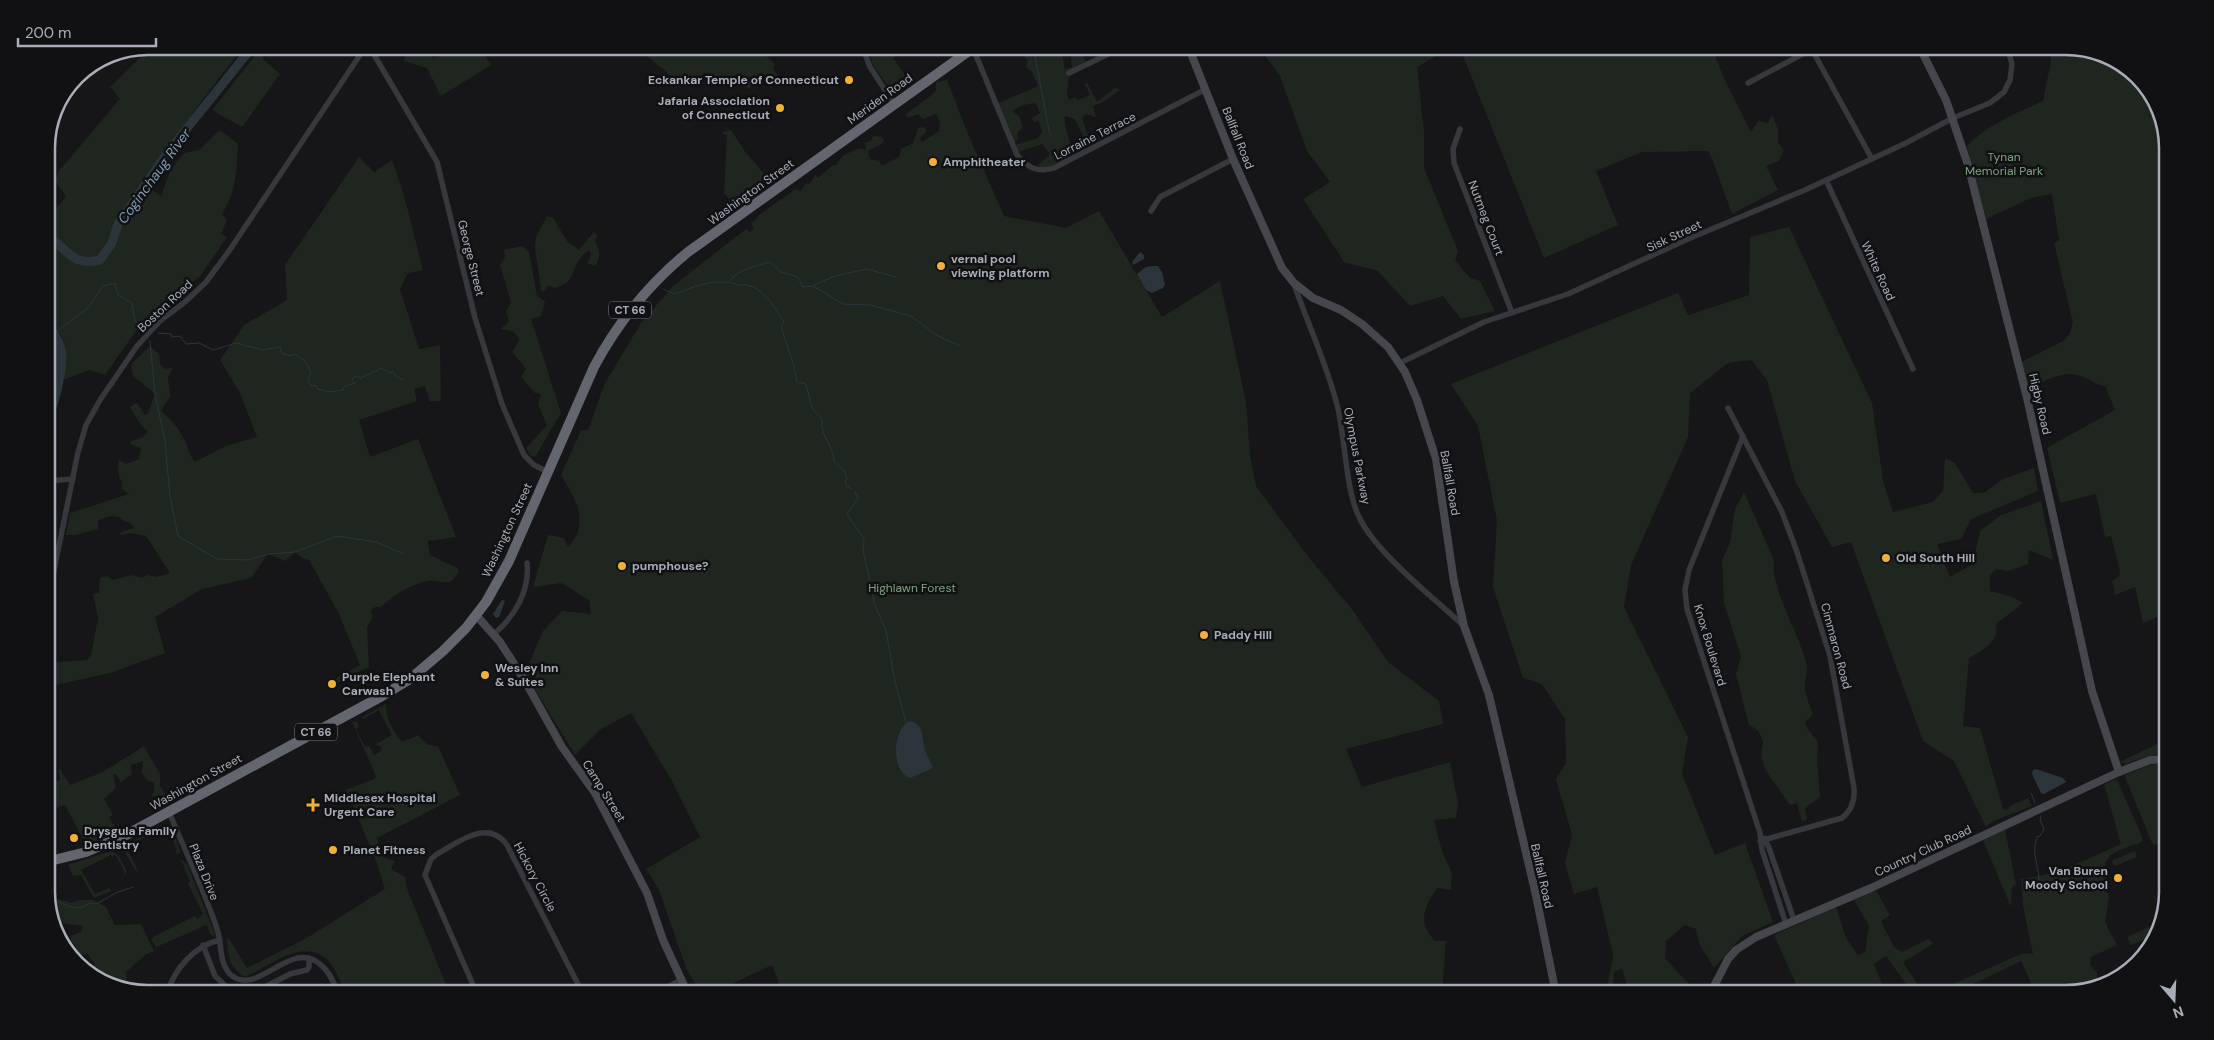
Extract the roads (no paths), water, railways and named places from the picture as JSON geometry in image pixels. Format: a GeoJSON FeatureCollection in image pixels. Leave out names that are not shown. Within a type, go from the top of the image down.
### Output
{"type":"FeatureCollection","features":[{"type":"Feature","properties":{"kind":"highway","name":"Meriden Road"},"geometry":{"type":"LineString","coordinates":[[824,154],[963,55]]}},
{"type":"Feature","properties":{"kind":"highway","name":"Washington Street"},"geometry":{"type":"LineString","coordinates":[[55,859],[106,845],[169,812],[395,688],[443,651],[476,615],[505,568],[602,353],[620,324],[640,298],[688,252],[824,154]]}},
{"type":"Feature","properties":{"kind":"main road","name":"Ballfall Road"},"geometry":{"type":"LineString","coordinates":[[1192,55],[1234,159],[1282,268],[1294,283],[1313,298],[1341,310],[1362,324],[1388,347],[1400,362],[1417,400],[1436,459],[1454,582],[1464,626],[1489,695],[1537,901],[1554,985]]}},
{"type":"Feature","properties":{"kind":"main road","name":"Higby Road"},"geometry":{"type":"LineString","coordinates":[[1924,55],[1953,118],[1968,165],[2011,333],[2092,691],[2120,772]]}},
{"type":"Feature","properties":{"kind":"main road","name":"Camp Street"},"geometry":{"type":"LineString","coordinates":[[476,615],[494,634],[526,681],[559,742],[595,792],[647,892],[663,940],[684,985]]}},
{"type":"Feature","properties":{"kind":"main road","name":"Country Club Road"},"geometry":{"type":"LineString","coordinates":[[1714,985],[1721,971],[1736,950],[1756,936],[1871,888],[2120,772],[2150,760],[2159,760]]}},
{"type":"Feature","properties":{"kind":"street","name":"Boston Road"},"geometry":{"type":"LineString","coordinates":[[55,558],[86,425],[100,400],[148,333],[207,279],[361,55]]}},
{"type":"Feature","properties":{"kind":"street","name":"George Street"},"geometry":{"type":"LineString","coordinates":[[372,55],[437,162],[475,318],[505,411],[524,455],[534,465],[548,472]]}},
{"type":"Feature","properties":{"kind":"street"},"geometry":{"type":"LineString","coordinates":[[865,55],[870,67],[894,104]]}},
{"type":"Feature","properties":{"kind":"street","name":"Lorraine Terrace"},"geometry":{"type":"LineString","coordinates":[[977,55],[1017,155],[1029,166],[1038,170],[1054,168],[1206,89]]}},
{"type":"Feature","properties":{"kind":"street"},"geometry":{"type":"LineString","coordinates":[[1068,73],[1106,55]]}},
{"type":"Feature","properties":{"kind":"street"},"geometry":{"type":"LineString","coordinates":[[1748,83],[1798,55]]}},
{"type":"Feature","properties":{"kind":"street"},"geometry":{"type":"LineString","coordinates":[[1815,55],[1872,159]]}},
{"type":"Feature","properties":{"kind":"street","name":"Sisk Street"},"geometry":{"type":"LineString","coordinates":[[1400,362],[1455,335],[1512,313],[1557,299],[1688,239],[1826,180],[1953,118],[1990,103],[2004,92],[2010,80],[2012,64],[2010,55]]}},
{"type":"Feature","properties":{"kind":"street","name":"Nutmeg Court"},"geometry":{"type":"LineString","coordinates":[[1460,129],[1453,149],[1454,163],[1512,313]]}},
{"type":"Feature","properties":{"kind":"street"},"geometry":{"type":"LineString","coordinates":[[1151,211],[1160,197],[1234,159]]}},
{"type":"Feature","properties":{"kind":"street","name":"White Road"},"geometry":{"type":"LineString","coordinates":[[1826,180],[1913,369]]}},
{"type":"Feature","properties":{"kind":"street","name":"Olympus Parkway"},"geometry":{"type":"LineString","coordinates":[[1294,283],[1332,386],[1342,431],[1353,498],[1359,516],[1368,533],[1382,550],[1464,626]]}},
{"type":"Feature","properties":{"kind":"street","name":"Cimmaron Road"},"geometry":{"type":"LineString","coordinates":[[1728,408],[1782,512],[1797,552],[1828,647],[1838,692],[1855,794],[1851,808],[1842,818],[1762,840]]}},
{"type":"Feature","properties":{"kind":"street","name":"Knox Boulevard"},"geometry":{"type":"LineString","coordinates":[[1743,436],[1689,570],[1685,590],[1687,609],[1760,833],[1762,850],[1786,924]]}},
{"type":"Feature","properties":{"kind":"street"},"geometry":{"type":"LineString","coordinates":[[55,480],[73,479]]}},
{"type":"Feature","properties":{"kind":"street"},"geometry":{"type":"LineString","coordinates":[[494,634],[513,614],[521,599],[528,576],[527,563]]}},
{"type":"Feature","properties":{"kind":"street","name":"Plaza Drive"},"geometry":{"type":"LineString","coordinates":[[169,812],[220,940],[222,956],[227,971],[243,981],[255,978],[291,960],[310,958]]}},
{"type":"Feature","properties":{"kind":"street","name":"Hickory Circle"},"geometry":{"type":"LineString","coordinates":[[473,985],[425,874],[427,867],[437,854],[482,832],[493,832],[501,837],[507,845],[579,985]]}},
{"type":"Feature","properties":{"kind":"street","name":"Knox Boulevard"},"geometry":{"type":"LineString","coordinates":[[1762,840],[1769,848],[1794,920]]}},
{"type":"Feature","properties":{"kind":"street"},"geometry":{"type":"LineString","coordinates":[[171,985],[184,963],[203,945],[220,940]]}},
{"type":"Feature","properties":{"kind":"street"},"geometry":{"type":"LineString","coordinates":[[203,945],[215,976],[223,985]]}},
{"type":"Feature","properties":{"kind":"street"},"geometry":{"type":"LineString","coordinates":[[270,985],[290,974],[308,970],[310,958],[326,969],[334,985]]}},
{"type":"Feature","properties":{"kind":"street"},"geometry":{"type":"LineString","coordinates":[[671,985],[681,980]]}},
{"type":"Feature","properties":{"kind":"waterway","name":"Coginchaug River"},"geometry":{"type":"LineString","coordinates":[[55,242],[66,252],[80,260],[100,260],[112,243],[118,224],[168,152],[246,55]]}},
{"type":"Feature","properties":{"kind":"waterway"},"geometry":{"type":"LineString","coordinates":[[1035,55],[1050,135]]}},
{"type":"Feature","properties":{"kind":"waterway"},"geometry":{"type":"LineString","coordinates":[[729,281],[742,271],[770,262],[781,272],[798,277],[803,287],[813,286],[843,304],[870,305],[911,316],[936,335],[960,346]]}},
{"type":"Feature","properties":{"kind":"waterway"},"geometry":{"type":"LineString","coordinates":[[814,285],[835,276],[867,269],[896,277]]}},
{"type":"Feature","properties":{"kind":"waterway"},"geometry":{"type":"LineString","coordinates":[[663,289],[675,294],[698,286],[723,282],[741,286],[746,285],[764,294],[784,322],[781,326],[794,366],[797,382],[806,384],[812,408],[822,419],[823,431],[834,461],[844,470],[847,478],[845,484],[851,489]]}},
{"type":"Feature","properties":{"kind":"waterway"},"geometry":{"type":"LineString","coordinates":[[57,331],[88,308],[103,286],[115,283],[118,295],[132,303],[135,321],[144,330]]}},
{"type":"Feature","properties":{"kind":"waterway"},"geometry":{"type":"LineString","coordinates":[[158,333],[171,334],[172,337],[180,336],[186,344],[199,343],[213,350],[236,343],[263,350],[280,347],[282,353],[291,356],[294,354],[305,361],[311,372],[308,382],[312,386],[315,385],[318,389],[330,392],[343,390],[344,387],[355,383],[352,379],[355,376],[361,378],[381,368],[390,373],[393,372],[403,380]]}},
{"type":"Feature","properties":{"kind":"waterway"},"geometry":{"type":"LineString","coordinates":[[150,341],[155,394],[165,441],[170,496],[178,536],[217,559],[248,560],[268,554],[295,552],[337,536],[376,542],[404,554]]}},
{"type":"Feature","properties":{"kind":"waterway"},"geometry":{"type":"LineString","coordinates":[[855,492],[858,499],[847,514],[864,539],[863,550],[875,606],[886,630],[895,682],[906,722]]}},
{"type":"Feature","properties":{"kind":"waterway"},"geometry":{"type":"LineString","coordinates":[[2031,793],[2035,803]]}},
{"type":"Feature","properties":{"kind":"waterway"},"geometry":{"type":"LineString","coordinates":[[2039,886],[2035,844],[2037,837],[2040,836],[2044,829],[2040,820],[2041,816]]}},
{"type":"Feature","properties":{"kind":"waterway"},"geometry":{"type":"LineString","coordinates":[[56,901],[74,908],[83,907],[90,903],[96,904],[118,892],[133,887]]}},
{"type":"Feature","properties":{"kind":"place","name":"Eckankar Temple of Connecticut"},"geometry":{"type":"Point","coordinates":[849,80]}},
{"type":"Feature","properties":{"kind":"place","name":"Jafaria Association of Connecticut"},"geometry":{"type":"Point","coordinates":[780,108]}},
{"type":"Feature","properties":{"kind":"place","name":"Amphitheater"},"geometry":{"type":"Point","coordinates":[933,162]}},
{"type":"Feature","properties":{"kind":"place","name":"vernal pool viewing platform"},"geometry":{"type":"Point","coordinates":[941,266]}},
{"type":"Feature","properties":{"kind":"place","name":"Old South Hill"},"geometry":{"type":"Point","coordinates":[1886,558]}},
{"type":"Feature","properties":{"kind":"place","name":"pumphouse?"},"geometry":{"type":"Point","coordinates":[622,566]}},
{"type":"Feature","properties":{"kind":"place","name":"Paddy Hill"},"geometry":{"type":"Point","coordinates":[1204,635]}},
{"type":"Feature","properties":{"kind":"place","name":"Wesley Inn & Suites"},"geometry":{"type":"Point","coordinates":[485,675]}},
{"type":"Feature","properties":{"kind":"place","name":"Purple Elephant Carwash"},"geometry":{"type":"Point","coordinates":[332,684]}},
{"type":"Feature","properties":{"kind":"place","name":"Middlesex Hospital Urgent Care"},"geometry":{"type":"Point","coordinates":[313,805]}},
{"type":"Feature","properties":{"kind":"place","name":"Drysgula Family Dentistry"},"geometry":{"type":"Point","coordinates":[74,838]}},
{"type":"Feature","properties":{"kind":"place","name":"Planet Fitness"},"geometry":{"type":"Point","coordinates":[333,850]}},
{"type":"Feature","properties":{"kind":"place","name":"Van Buren Moody School"},"geometry":{"type":"Point","coordinates":[2118,878]}},
{"type":"Feature","properties":{"kind":"park label","name":"Tynan Memorial Park"},"geometry":{"type":"Point","coordinates":[2004,164]}},
{"type":"Feature","properties":{"kind":"park label","name":"Highlawn Forest"},"geometry":{"type":"Point","coordinates":[912,588]}}]}
